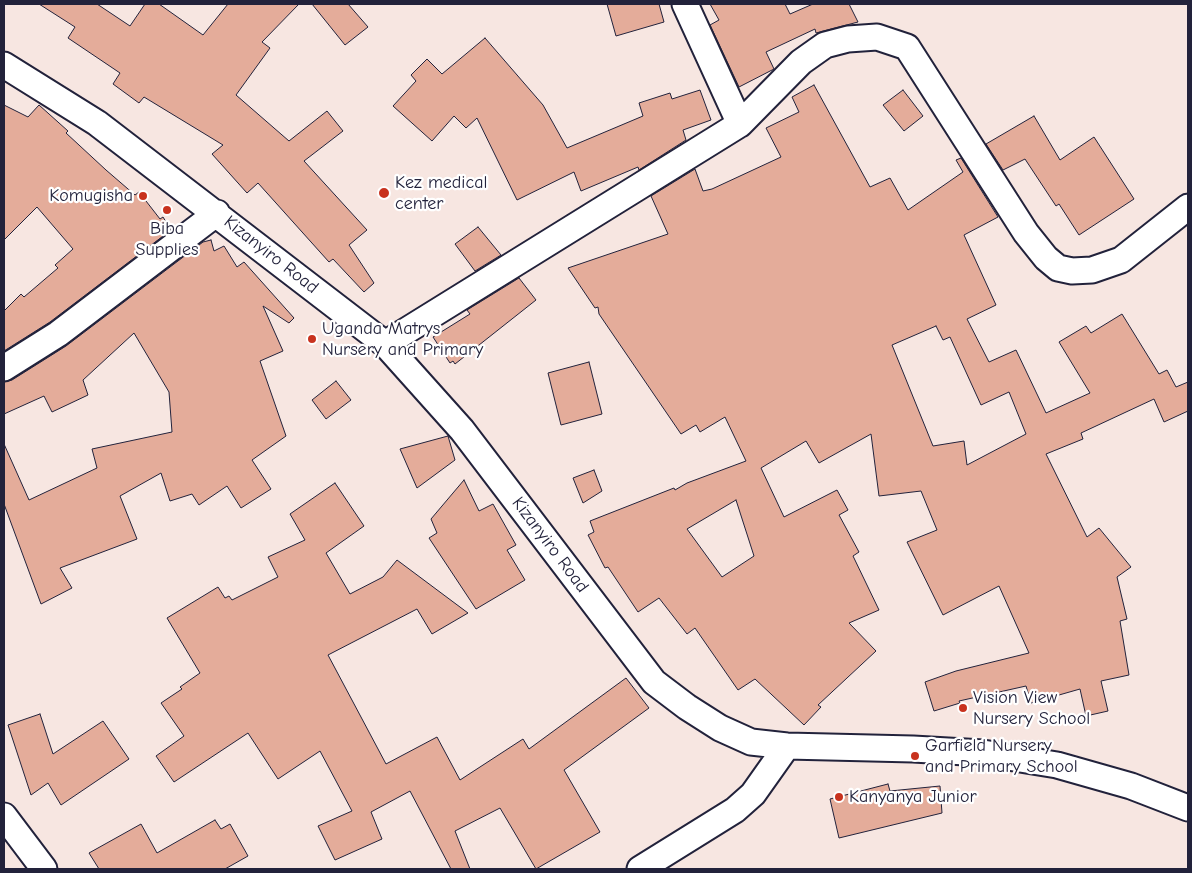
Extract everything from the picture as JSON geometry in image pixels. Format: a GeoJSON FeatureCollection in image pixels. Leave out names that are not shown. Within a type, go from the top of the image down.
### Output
{"type":"FeatureCollection","features":[{"type":"Feature","properties":{"kind":"street"},"geometry":{"type":"LineString","coordinates":[[685,4],[740,124]]}},
{"type":"Feature","properties":{"kind":"street"},"geometry":{"type":"LineString","coordinates":[[385,344],[740,124],[801,62],[825,46],[848,39],[877,37],[908,47],[1026,233],[1046,258],[1058,268],[1092,270],[1122,260],[1188,207]]}},
{"type":"Feature","properties":{"kind":"street","name":"Kizanyiro Road"},"geometry":{"type":"LineString","coordinates":[[4,65],[97,123],[217,213],[385,344],[462,430],[654,682],[687,707],[720,728],[751,742],[787,746],[922,749],[983,753],[1057,765],[1131,786],[1188,808]]}},
{"type":"Feature","properties":{"kind":"street"},"geometry":{"type":"LineString","coordinates":[[4,368],[58,334],[217,213]]}},
{"type":"Feature","properties":{"kind":"street"},"geometry":{"type":"LineString","coordinates":[[640,869],[735,810],[753,794],[787,746]]}},
{"type":"Feature","properties":{"kind":"street"},"geometry":{"type":"LineString","coordinates":[[4,816],[44,869]]}},
{"type":"Feature","properties":{"kind":"building"},"geometry":{"type":"Polygon","coordinates":[[[39,4],[97,4],[130,26],[145,4],[159,4],[203,35],[228,4],[299,4],[262,42],[270,48],[236,95],[289,141],[327,111],[343,131],[304,161],[367,230],[349,245],[374,283],[364,292],[333,259],[329,262],[258,183],[247,193],[212,154],[223,145],[144,97],[139,103],[113,84],[120,73],[68,38],[75,27],[39,4]]]}},
{"type":"Feature","properties":{"kind":"building"},"geometry":{"type":"Polygon","coordinates":[[[312,4],[348,4],[368,27],[345,45],[312,4]]]}},
{"type":"Feature","properties":{"kind":"building"},"geometry":{"type":"Polygon","coordinates":[[[607,4],[659,4],[664,22],[616,36],[607,4]]]}},
{"type":"Feature","properties":{"kind":"building"},"geometry":{"type":"Polygon","coordinates":[[[710,4],[785,4],[790,14],[813,4],[849,4],[858,22],[816,33],[815,29],[766,52],[774,69],[739,87],[710,25],[719,20],[710,4]]]}},
{"type":"Feature","properties":{"kind":"building"},"geometry":{"type":"Polygon","coordinates":[[[485,38],[543,105],[567,148],[643,116],[639,103],[670,93],[672,99],[700,90],[711,120],[683,130],[686,140],[639,170],[638,167],[581,191],[574,172],[517,200],[477,118],[466,128],[454,116],[432,141],[393,106],[416,81],[411,75],[427,59],[442,74],[485,38]]]}},
{"type":"Feature","properties":{"kind":"building"},"geometry":{"type":"Polygon","coordinates":[[[814,85],[870,187],[890,178],[908,210],[963,172],[956,160],[961,158],[998,217],[964,235],[996,305],[967,319],[989,362],[1016,350],[1046,413],[1090,393],[1059,342],[1086,326],[1091,333],[1122,314],[1159,374],[1167,370],[1176,387],[1188,382],[1188,411],[1164,422],[1154,399],[1081,433],[1083,439],[1046,454],[1087,537],[1099,528],[1131,567],[1117,577],[1127,619],[1120,621],[1129,675],[1101,681],[1108,711],[1086,716],[1080,689],[1031,703],[1026,686],[959,701],[960,703],[934,711],[925,682],[956,671],[1029,653],[999,586],[943,615],[907,542],[937,530],[921,491],[879,496],[871,434],[819,463],[806,441],[761,468],[784,517],[837,490],[848,510],[839,515],[859,552],[853,556],[879,610],[849,623],[876,651],[818,705],[821,707],[804,725],[755,679],[738,690],[695,628],[687,634],[659,598],[638,612],[608,567],[605,568],[588,535],[594,532],[590,521],[674,488],[675,490],[687,483],[746,461],[725,417],[700,432],[696,425],[681,434],[599,314],[598,307],[595,308],[568,268],[668,234],[651,196],[695,169],[703,191],[712,189],[781,157],[766,128],[799,112],[792,97],[814,85]],[[936,326],[892,345],[933,446],[964,441],[967,465],[1026,434],[1009,392],[981,405],[950,337],[943,340],[936,326]],[[736,500],[687,529],[722,577],[754,556],[736,500]]]}},
{"type":"Feature","properties":{"kind":"building"},"geometry":{"type":"Polygon","coordinates":[[[903,90],[923,116],[904,131],[883,105],[903,90]]]}},
{"type":"Feature","properties":{"kind":"building"},"geometry":{"type":"Polygon","coordinates":[[[4,105],[28,117],[39,105],[68,131],[66,133],[106,170],[135,195],[139,192],[160,219],[163,217],[171,230],[50,322],[4,351],[4,311],[21,294],[24,297],[58,268],[55,265],[73,249],[37,207],[4,240],[4,105]]]}},
{"type":"Feature","properties":{"kind":"building"},"geometry":{"type":"Polygon","coordinates":[[[1034,116],[1060,160],[1094,137],[1134,199],[1079,235],[1059,204],[1056,206],[1025,159],[1003,170],[986,144],[1034,116]]]}},
{"type":"Feature","properties":{"kind":"building"},"geometry":{"type":"Polygon","coordinates":[[[478,227],[501,255],[475,271],[455,244],[478,227]]]}},
{"type":"Feature","properties":{"kind":"building"},"geometry":{"type":"Polygon","coordinates":[[[211,240],[214,251],[224,246],[237,267],[244,262],[294,318],[289,323],[263,306],[283,351],[260,361],[286,436],[252,460],[271,489],[241,508],[227,486],[199,505],[192,494],[170,501],[161,473],[120,496],[137,539],[60,568],[72,588],[41,604],[4,504],[4,444],[29,500],[97,468],[92,449],[172,432],[169,392],[134,333],[83,380],[88,395],[52,412],[44,396],[4,414],[4,382],[12,380],[66,346],[203,242],[211,240]]]}},
{"type":"Feature","properties":{"kind":"building"},"geometry":{"type":"Polygon","coordinates":[[[519,278],[536,300],[455,364],[453,361],[450,363],[433,337],[470,314],[467,310],[519,278]]]}},
{"type":"Feature","properties":{"kind":"building"},"geometry":{"type":"Polygon","coordinates":[[[589,362],[602,414],[561,425],[548,373],[589,362]]]}},
{"type":"Feature","properties":{"kind":"building"},"geometry":{"type":"Polygon","coordinates":[[[336,381],[351,400],[326,419],[312,400],[336,381]]]}},
{"type":"Feature","properties":{"kind":"building"},"geometry":{"type":"Polygon","coordinates":[[[448,436],[455,460],[417,488],[400,449],[448,436]]]}},
{"type":"Feature","properties":{"kind":"building"},"geometry":{"type":"Polygon","coordinates":[[[594,470],[602,491],[583,503],[573,478],[594,470]]]}},
{"type":"Feature","properties":{"kind":"building"},"geometry":{"type":"Polygon","coordinates":[[[464,480],[479,511],[493,504],[516,545],[507,550],[525,580],[476,609],[429,538],[437,533],[431,519],[464,480]]]}},
{"type":"Feature","properties":{"kind":"building"},"geometry":{"type":"Polygon","coordinates":[[[335,483],[364,526],[326,553],[350,594],[383,577],[397,560],[468,613],[432,634],[417,609],[328,655],[386,764],[437,737],[460,780],[523,739],[529,749],[626,678],[649,708],[564,770],[600,832],[536,869],[500,808],[455,831],[470,869],[451,869],[410,791],[371,812],[382,839],[335,860],[318,826],[352,811],[320,751],[278,779],[248,733],[174,782],[156,756],[184,736],[161,703],[182,689],[180,687],[200,673],[167,618],[218,587],[225,598],[229,596],[232,600],[278,577],[268,557],[305,540],[290,514],[335,483]]]}},
{"type":"Feature","properties":{"kind":"building"},"geometry":{"type":"Polygon","coordinates":[[[40,714],[53,754],[103,721],[129,759],[61,805],[48,783],[31,795],[8,725],[40,714]]]}},
{"type":"Feature","properties":{"kind":"building"},"geometry":{"type":"Polygon","coordinates":[[[888,784],[890,791],[940,786],[942,813],[839,838],[830,799],[888,784]]]}},
{"type":"Feature","properties":{"kind":"building"},"geometry":{"type":"Polygon","coordinates":[[[215,820],[221,829],[230,824],[248,856],[225,869],[99,869],[89,853],[141,824],[157,853],[215,820]]]}},
{"type":"Feature","properties":{"kind":"place","name":"Kez medical center"},"geometry":{"type":"Point","coordinates":[384,193]}},
{"type":"Feature","properties":{"kind":"place","name":"Komugisha"},"geometry":{"type":"Point","coordinates":[143,196]}},
{"type":"Feature","properties":{"kind":"place","name":"Biba Supplies"},"geometry":{"type":"Point","coordinates":[167,210]}},
{"type":"Feature","properties":{"kind":"place","name":"Uganda Matrys Nursery and Primary"},"geometry":{"type":"Point","coordinates":[312,339]}},
{"type":"Feature","properties":{"kind":"place","name":"Vision View Nursery School"},"geometry":{"type":"Point","coordinates":[963,708]}},
{"type":"Feature","properties":{"kind":"place","name":"Garfield Nursery and Primary School"},"geometry":{"type":"Point","coordinates":[915,756]}},
{"type":"Feature","properties":{"kind":"place","name":"Kanyanya Junior"},"geometry":{"type":"Point","coordinates":[839,797]}}]}
